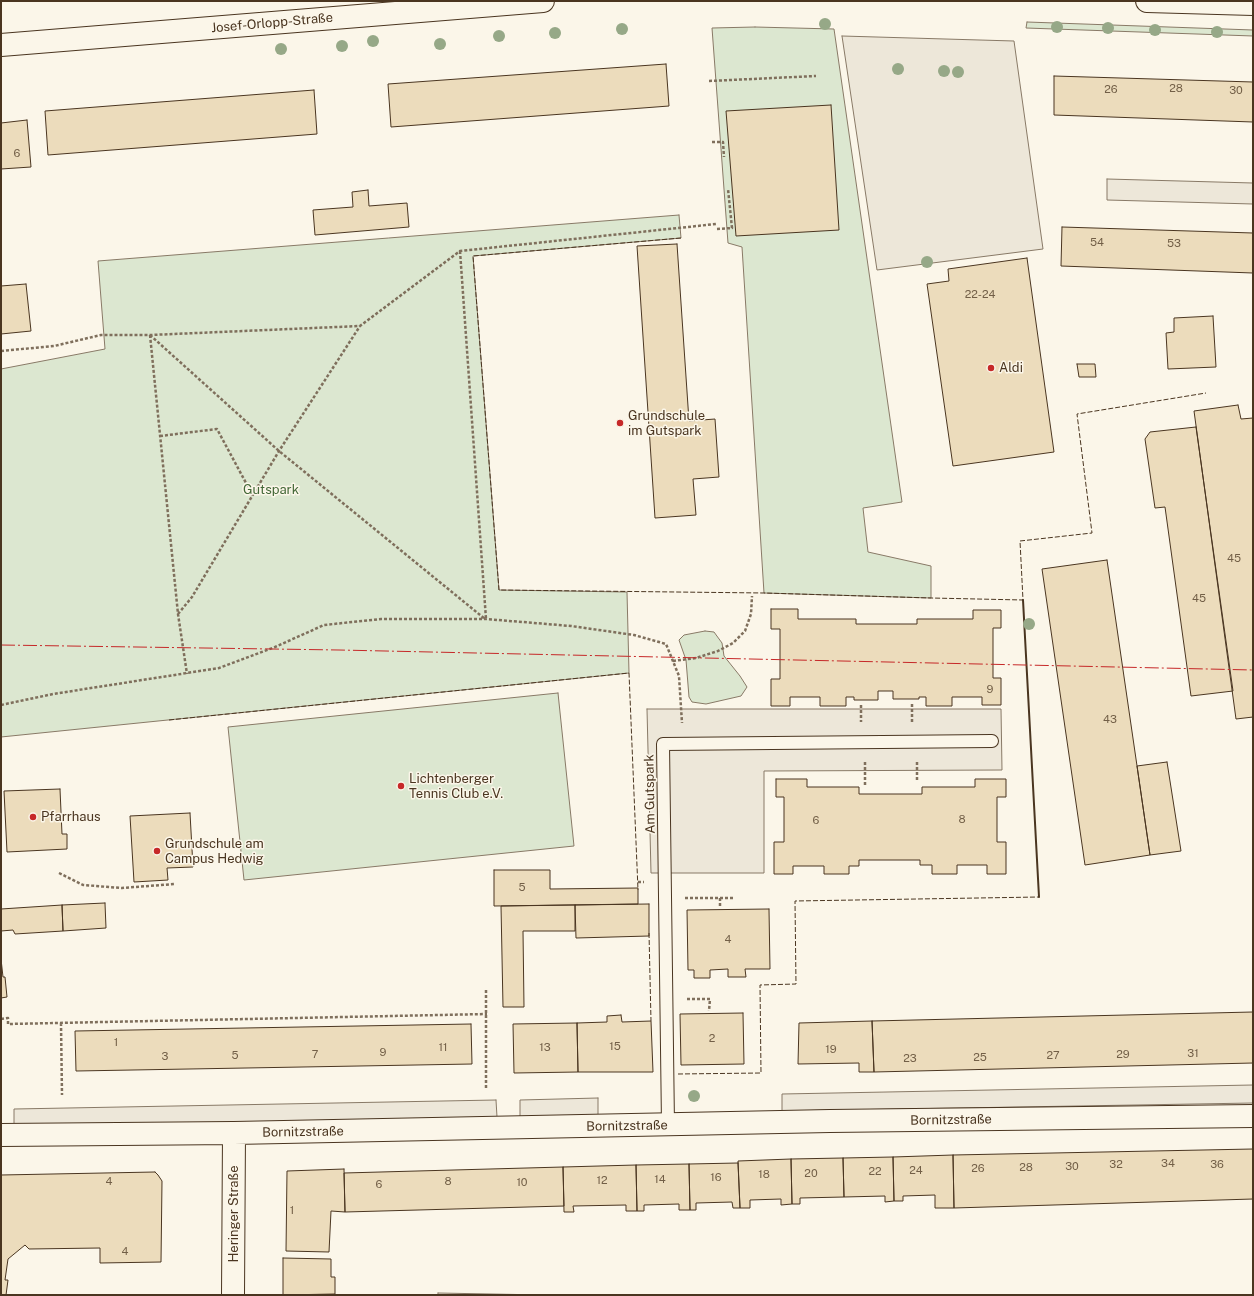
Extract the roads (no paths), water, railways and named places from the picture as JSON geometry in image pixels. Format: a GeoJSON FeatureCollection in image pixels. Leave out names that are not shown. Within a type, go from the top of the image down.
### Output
{"type":"FeatureCollection","features":[{"type":"Feature","properties":{"kind":"street","name":"Josef-Orlopp-Straße"},"geometry":{"type":"LineString","coordinates":[[1,45],[408,6],[543,1]]}},
{"type":"Feature","properties":{"kind":"street"},"geometry":{"type":"LineString","coordinates":[[1147,1],[1253,4]]}},
{"type":"Feature","properties":{"kind":"street","name":"Bornitzstraße"},"geometry":{"type":"LineString","coordinates":[[1,1135],[234,1134],[830,1121],[1253,1116]]}},
{"type":"Feature","properties":{"kind":"street","name":"Heringer Straße"},"geometry":{"type":"LineString","coordinates":[[233,1295],[234,1134]]}},
{"type":"Feature","properties":{"kind":"lane","name":"Am Gutspark"},"geometry":{"type":"LineString","coordinates":[[668,1125],[663,744],[992,741]]}},
{"type":"Feature","properties":{"kind":"place","name":"Aldi"},"geometry":{"type":"Point","coordinates":[991,368]}},
{"type":"Feature","properties":{"kind":"place","name":"Grundschule im Gutspark"},"geometry":{"type":"Point","coordinates":[620,423]}},
{"type":"Feature","properties":{"kind":"place","name":"Lichtenberger Tennis Club e.V."},"geometry":{"type":"Point","coordinates":[401,786]}},
{"type":"Feature","properties":{"kind":"place","name":"Pfarrhaus"},"geometry":{"type":"Point","coordinates":[33,817]}},
{"type":"Feature","properties":{"kind":"place","name":"Grundschule am Campus Hedwig"},"geometry":{"type":"Point","coordinates":[157,851]}},
{"type":"Feature","properties":{"kind":"park label","name":"Gutspark"},"geometry":{"type":"Point","coordinates":[271,490]}}]}
